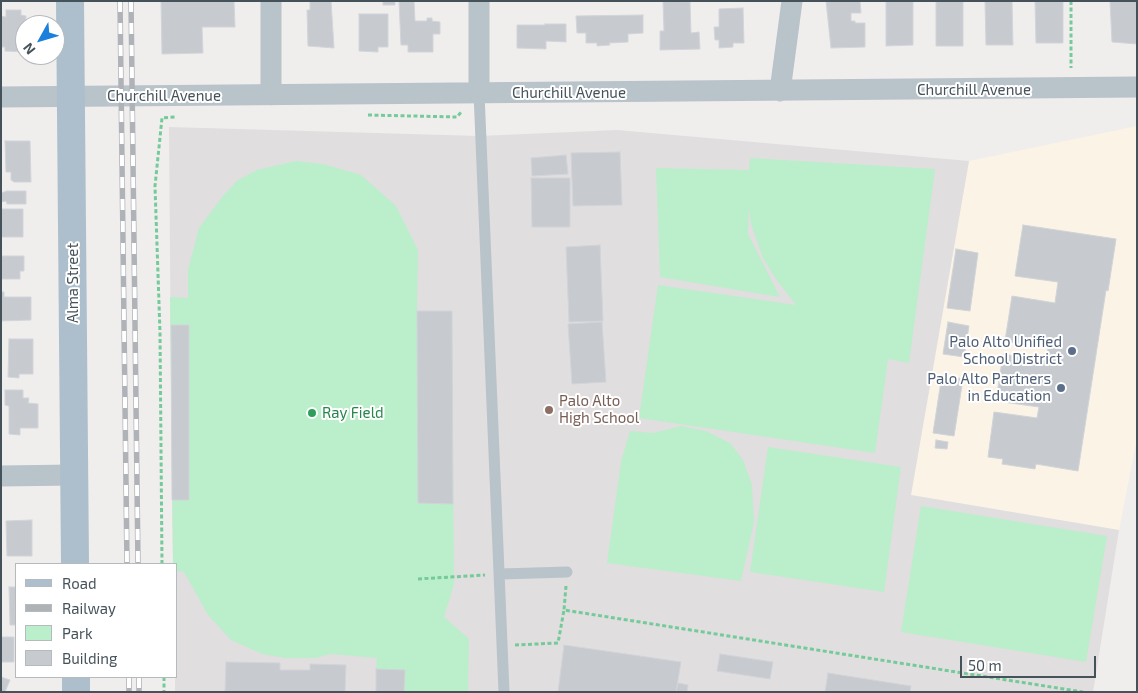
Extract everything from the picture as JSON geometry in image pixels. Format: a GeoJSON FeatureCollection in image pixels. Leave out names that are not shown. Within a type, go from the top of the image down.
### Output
{"type":"FeatureCollection","features":[{"type":"Feature","properties":{"kind":"main road","name":"Alma Street"},"geometry":{"type":"LineString","coordinates":[[70,1],[75,563]]}},
{"type":"Feature","properties":{"kind":"main road"},"geometry":{"type":"LineString","coordinates":[[76,678],[76,692]]}},
{"type":"Feature","properties":{"kind":"street"},"geometry":{"type":"LineString","coordinates":[[271,1],[271,95]]}},
{"type":"Feature","properties":{"kind":"street"},"geometry":{"type":"LineString","coordinates":[[479,1],[479,93]]}},
{"type":"Feature","properties":{"kind":"street"},"geometry":{"type":"LineString","coordinates":[[780,91],[792,1]]}},
{"type":"Feature","properties":{"kind":"street","name":"Churchill Avenue"},"geometry":{"type":"LineString","coordinates":[[1,97],[1137,87]]}},
{"type":"Feature","properties":{"kind":"street"},"geometry":{"type":"LineString","coordinates":[[1,476],[74,476]]}},
{"type":"Feature","properties":{"kind":"lane"},"geometry":{"type":"LineString","coordinates":[[479,93],[479,145],[501,574],[504,692]]}},
{"type":"Feature","properties":{"kind":"lane"},"geometry":{"type":"LineString","coordinates":[[501,574],[567,572]]}},
{"type":"Feature","properties":{"kind":"path"},"geometry":{"type":"LineString","coordinates":[[1071,1],[1071,89]]}},
{"type":"Feature","properties":{"kind":"path"},"geometry":{"type":"LineString","coordinates":[[364,115],[457,117],[479,93]]}},
{"type":"Feature","properties":{"kind":"path"},"geometry":{"type":"LineString","coordinates":[[162,563],[160,324],[155,186],[162,118],[182,116]]}},
{"type":"Feature","properties":{"kind":"path"},"geometry":{"type":"LineString","coordinates":[[503,646],[558,643],[564,610],[567,572]]}},
{"type":"Feature","properties":{"kind":"path"},"geometry":{"type":"LineString","coordinates":[[418,579],[501,574]]}},
{"type":"Feature","properties":{"kind":"path"},"geometry":{"type":"LineString","coordinates":[[564,610],[1083,692]]}},
{"type":"Feature","properties":{"kind":"path"},"geometry":{"type":"LineString","coordinates":[[164,678],[164,692]]}},
{"type":"Feature","properties":{"kind":"shaded area"},"geometry":{"type":"Polygon","coordinates":[[[1137,126],[1137,438],[1119,530],[911,495],[969,161],[1137,126]]]}},
{"type":"Feature","properties":{"kind":"shaded area","name":"Palo Alto High School"},"geometry":{"type":"Polygon","coordinates":[[[169,127],[479,136],[617,130],[969,161],[911,495],[1119,530],[1093,692],[175,692],[175,678],[178,678],[178,563],[173,563],[169,127]]]}},
{"type":"Feature","properties":{"kind":"green space"},"geometry":{"type":"Polygon","coordinates":[[[750,158],[935,169],[909,363],[888,359],[875,453],[639,418],[658,285],[796,305],[763,258],[751,224],[749,207],[748,234],[780,297],[660,277],[656,168],[749,170],[750,158]]]}},
{"type":"Feature","properties":{"kind":"green space","name":"Ray Field"},"geometry":{"type":"Polygon","coordinates":[[[296,161],[323,164],[361,175],[396,206],[418,250],[417,311],[452,311],[454,584],[444,617],[469,639],[468,692],[404,692],[405,670],[376,669],[377,658],[330,654],[316,658],[286,658],[262,654],[231,640],[208,615],[184,572],[178,571],[178,563],[173,563],[170,297],[188,298],[188,270],[199,228],[223,196],[238,180],[257,170],[296,161]]]}},
{"type":"Feature","properties":{"kind":"green space"},"geometry":{"type":"Polygon","coordinates":[[[681,426],[706,431],[730,443],[743,460],[752,485],[754,522],[741,581],[607,563],[621,462],[630,431],[653,433],[681,426]]]}},
{"type":"Feature","properties":{"kind":"green space"},"geometry":{"type":"Polygon","coordinates":[[[768,447],[901,467],[884,592],[750,572],[768,447]]]}},
{"type":"Feature","properties":{"kind":"green space"},"geometry":{"type":"Polygon","coordinates":[[[921,506],[1107,536],[1086,662],[901,632],[921,506]]]}},
{"type":"Feature","properties":{"kind":"building"},"geometry":{"type":"Polygon","coordinates":[[[161,1],[234,1],[235,27],[202,27],[203,53],[162,54],[161,1]]]}},
{"type":"Feature","properties":{"kind":"building"},"geometry":{"type":"Polygon","coordinates":[[[310,1],[331,1],[334,48],[308,46],[307,10],[310,10],[310,1]]]}},
{"type":"Feature","properties":{"kind":"building"},"geometry":{"type":"Polygon","coordinates":[[[383,1],[395,1],[395,5],[383,5],[383,1]]]}},
{"type":"Feature","properties":{"kind":"building"},"geometry":{"type":"Polygon","coordinates":[[[399,1],[414,1],[415,21],[427,21],[427,18],[432,18],[432,21],[440,22],[440,34],[433,34],[433,52],[408,52],[408,45],[401,45],[399,1]]]}},
{"type":"Feature","properties":{"kind":"building"},"geometry":{"type":"Polygon","coordinates":[[[663,1],[690,2],[691,33],[699,32],[700,49],[660,50],[660,31],[664,31],[663,1]]]}},
{"type":"Feature","properties":{"kind":"building"},"geometry":{"type":"Polygon","coordinates":[[[826,1],[860,1],[861,13],[851,13],[851,21],[865,23],[865,47],[831,48],[826,1]]]}},
{"type":"Feature","properties":{"kind":"building"},"geometry":{"type":"Polygon","coordinates":[[[913,1],[913,45],[886,46],[886,2],[913,1]]]}},
{"type":"Feature","properties":{"kind":"building"},"geometry":{"type":"Polygon","coordinates":[[[963,1],[963,46],[936,46],[936,2],[963,1]]]}},
{"type":"Feature","properties":{"kind":"building"},"geometry":{"type":"Polygon","coordinates":[[[985,1],[1012,1],[1013,45],[986,45],[985,1]]]}},
{"type":"Feature","properties":{"kind":"building"},"geometry":{"type":"Polygon","coordinates":[[[1035,1],[1063,1],[1063,43],[1036,43],[1035,1]]]}},
{"type":"Feature","properties":{"kind":"building"},"geometry":{"type":"Polygon","coordinates":[[[1110,1],[1137,1],[1137,44],[1112,42],[1110,1]]]}},
{"type":"Feature","properties":{"kind":"building"},"geometry":{"type":"Polygon","coordinates":[[[743,8],[744,43],[733,43],[733,47],[719,48],[719,40],[715,40],[714,27],[719,27],[719,9],[743,8]]]}},
{"type":"Feature","properties":{"kind":"building"},"geometry":{"type":"Polygon","coordinates":[[[6,10],[21,10],[21,15],[15,15],[15,52],[5,51],[5,47],[1,47],[1,16],[6,17],[6,10]]]}},
{"type":"Feature","properties":{"kind":"building"},"geometry":{"type":"Polygon","coordinates":[[[359,14],[388,14],[388,47],[378,47],[378,52],[359,51],[359,14]]]}},
{"type":"Feature","properties":{"kind":"building"},"geometry":{"type":"Polygon","coordinates":[[[643,15],[643,33],[628,34],[628,42],[597,46],[597,43],[586,43],[586,33],[577,33],[576,16],[643,15]]]}},
{"type":"Feature","properties":{"kind":"building"},"geometry":{"type":"Polygon","coordinates":[[[566,24],[566,42],[546,41],[546,49],[517,48],[517,25],[566,24]]]}},
{"type":"Feature","properties":{"kind":"building"},"geometry":{"type":"Polygon","coordinates":[[[5,141],[30,141],[31,182],[14,182],[11,180],[11,172],[6,172],[5,141]]]}},
{"type":"Feature","properties":{"kind":"building"},"geometry":{"type":"Polygon","coordinates":[[[620,152],[622,205],[573,206],[571,153],[620,152]]]}},
{"type":"Feature","properties":{"kind":"building"},"geometry":{"type":"Polygon","coordinates":[[[566,155],[568,174],[532,176],[531,158],[566,155]]]}},
{"type":"Feature","properties":{"kind":"building"},"geometry":{"type":"Polygon","coordinates":[[[531,178],[570,178],[570,227],[532,227],[531,178]]]}},
{"type":"Feature","properties":{"kind":"building"},"geometry":{"type":"Polygon","coordinates":[[[7,191],[26,191],[26,204],[7,204],[6,201],[1,202],[1,193],[7,191]]]}},
{"type":"Feature","properties":{"kind":"building"},"geometry":{"type":"Polygon","coordinates":[[[1,209],[23,209],[23,237],[1,237],[1,209]]]}},
{"type":"Feature","properties":{"kind":"building","name":"Palo Alto Unified School District"},"geometry":{"type":"Polygon","coordinates":[[[1023,225],[1116,239],[1108,291],[1106,290],[1078,471],[1036,464],[1035,469],[1002,464],[1003,459],[988,457],[994,412],[1037,418],[1039,407],[996,401],[1003,354],[1046,361],[1048,348],[1005,341],[1012,296],[1055,303],[1058,282],[1015,276],[1023,225]]]}},
{"type":"Feature","properties":{"kind":"building"},"geometry":{"type":"Polygon","coordinates":[[[600,245],[603,321],[569,322],[566,247],[600,245]]]}},
{"type":"Feature","properties":{"kind":"building"},"geometry":{"type":"Polygon","coordinates":[[[956,249],[978,253],[970,311],[947,308],[956,249]]]}},
{"type":"Feature","properties":{"kind":"building"},"geometry":{"type":"Polygon","coordinates":[[[1,256],[24,256],[24,271],[20,271],[20,279],[1,279],[1,256]]]}},
{"type":"Feature","properties":{"kind":"building"},"geometry":{"type":"Polygon","coordinates":[[[1,292],[4,292],[4,297],[31,297],[31,320],[1,321],[1,292]]]}},
{"type":"Feature","properties":{"kind":"building"},"geometry":{"type":"Polygon","coordinates":[[[417,311],[452,311],[453,504],[418,503],[417,311]]]}},
{"type":"Feature","properties":{"kind":"building"},"geometry":{"type":"Polygon","coordinates":[[[602,322],[606,382],[572,384],[568,324],[602,322]]]}},
{"type":"Feature","properties":{"kind":"building"},"geometry":{"type":"Polygon","coordinates":[[[948,322],[969,326],[964,357],[943,354],[948,322]]]}},
{"type":"Feature","properties":{"kind":"building"},"geometry":{"type":"Polygon","coordinates":[[[171,325],[189,325],[189,500],[172,500],[171,325]]]}},
{"type":"Feature","properties":{"kind":"building"},"geometry":{"type":"Polygon","coordinates":[[[9,339],[33,339],[33,374],[19,374],[19,378],[8,377],[9,339]]]}},
{"type":"Feature","properties":{"kind":"building"},"geometry":{"type":"Polygon","coordinates":[[[942,375],[963,379],[954,436],[933,433],[942,375]]]}},
{"type":"Feature","properties":{"kind":"building"},"geometry":{"type":"Polygon","coordinates":[[[5,390],[23,390],[23,398],[29,398],[28,403],[38,404],[38,428],[20,428],[20,435],[9,434],[9,406],[5,405],[5,390]]]}},
{"type":"Feature","properties":{"kind":"building"},"geometry":{"type":"Polygon","coordinates":[[[936,440],[948,442],[947,449],[935,448],[936,440]]]}},
{"type":"Feature","properties":{"kind":"building"},"geometry":{"type":"Polygon","coordinates":[[[32,520],[32,556],[7,556],[6,521],[32,520]]]}},
{"type":"Feature","properties":{"kind":"building"},"geometry":{"type":"Polygon","coordinates":[[[9,587],[15,587],[15,625],[10,625],[9,587]]]}},
{"type":"Feature","properties":{"kind":"building"},"geometry":{"type":"Polygon","coordinates":[[[1,637],[14,637],[14,662],[1,662],[1,637]]]}},
{"type":"Feature","properties":{"kind":"building"},"geometry":{"type":"Polygon","coordinates":[[[564,645],[681,662],[676,692],[558,692],[564,645]]]}},
{"type":"Feature","properties":{"kind":"building"},"geometry":{"type":"Polygon","coordinates":[[[720,654],[773,662],[770,679],[717,671],[720,654]]]}},
{"type":"Feature","properties":{"kind":"building"},"geometry":{"type":"Polygon","coordinates":[[[226,662],[280,663],[280,670],[310,670],[310,664],[346,665],[345,692],[225,692],[226,662]]]}},
{"type":"Feature","properties":{"kind":"building"},"geometry":{"type":"Polygon","coordinates":[[[376,669],[405,670],[404,692],[376,692],[376,669]]]}},
{"type":"Feature","properties":{"kind":"building"},"geometry":{"type":"Polygon","coordinates":[[[828,673],[911,686],[910,692],[825,692],[828,673]]]}},
{"type":"Feature","properties":{"kind":"building"},"geometry":{"type":"Polygon","coordinates":[[[1,677],[10,680],[5,692],[1,692],[1,677]]]}},
{"type":"Feature","properties":{"kind":"building"},"geometry":{"type":"Polygon","coordinates":[[[678,683],[688,685],[687,692],[676,692],[678,683]]]}},
{"type":"Feature","properties":{"kind":"railway"},"geometry":{"type":"LineString","coordinates":[[120,1],[127,563]]}},
{"type":"Feature","properties":{"kind":"railway"},"geometry":{"type":"LineString","coordinates":[[131,1],[138,563]]}},
{"type":"Feature","properties":{"kind":"railway"},"geometry":{"type":"LineString","coordinates":[[129,678],[129,692]]}},
{"type":"Feature","properties":{"kind":"railway"},"geometry":{"type":"LineString","coordinates":[[139,678],[139,692]]}},
{"type":"Feature","properties":{"kind":"place","name":"Palo Alto Unified School District"},"geometry":{"type":"Point","coordinates":[1072,351]}},
{"type":"Feature","properties":{"kind":"place","name":"Palo Alto Partners in Education"},"geometry":{"type":"Point","coordinates":[1061,388]}},
{"type":"Feature","properties":{"kind":"place","name":"Palo Alto High School"},"geometry":{"type":"Point","coordinates":[549,410]}},
{"type":"Feature","properties":{"kind":"place","name":"Ray Field"},"geometry":{"type":"Point","coordinates":[312,413]}}]}
